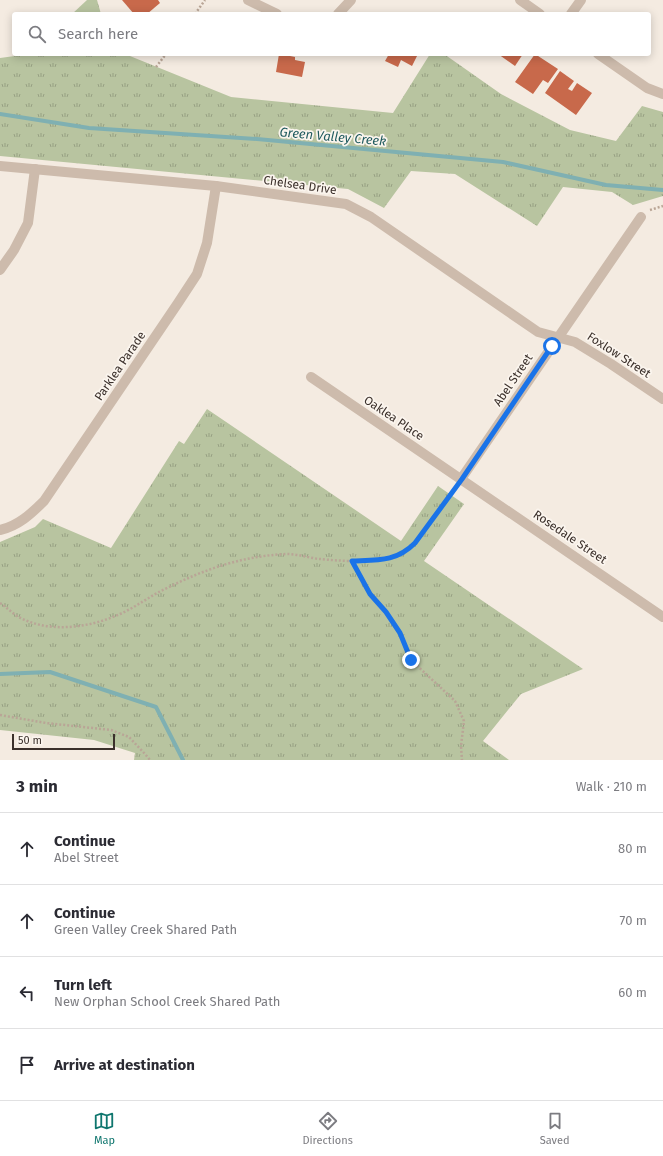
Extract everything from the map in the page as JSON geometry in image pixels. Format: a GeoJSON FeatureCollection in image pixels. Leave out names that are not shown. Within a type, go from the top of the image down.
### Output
{"type":"FeatureCollection","features":[{"type":"Feature","properties":{"kind":"street"},"geometry":{"type":"LineString","coordinates":[[248,0],[273,12]]}},
{"type":"Feature","properties":{"kind":"street"},"geometry":{"type":"LineString","coordinates":[[340,12],[351,0]]}},
{"type":"Feature","properties":{"kind":"street"},"geometry":{"type":"LineString","coordinates":[[520,0],[537,12]]}},
{"type":"Feature","properties":{"kind":"street"},"geometry":{"type":"LineString","coordinates":[[572,12],[581,0]]}},
{"type":"Feature","properties":{"kind":"street"},"geometry":{"type":"LineString","coordinates":[[601,56],[648,88],[663,94]]}},
{"type":"Feature","properties":{"kind":"street","name":"Chelsea Drive"},"geometry":{"type":"LineString","coordinates":[[0,166],[216,186],[346,204],[371,217],[538,332],[558,338]]}},
{"type":"Feature","properties":{"kind":"street"},"geometry":{"type":"LineString","coordinates":[[0,270],[14,250],[28,223],[35,169]]}},
{"type":"Feature","properties":{"kind":"street","name":"Parklea Parade"},"geometry":{"type":"LineString","coordinates":[[0,530],[8,528],[28,517],[44,502],[197,274],[208,243],[216,186]]}},
{"type":"Feature","properties":{"kind":"street","name":"Abel Street"},"geometry":{"type":"LineString","coordinates":[[462,479],[641,217]]}},
{"type":"Feature","properties":{"kind":"street","name":"Foxlow Street"},"geometry":{"type":"LineString","coordinates":[[558,338],[575,342],[612,364],[663,399]]}},
{"type":"Feature","properties":{"kind":"street","name":"Oaklea Place"},"geometry":{"type":"LineString","coordinates":[[311,378],[462,479]]}},
{"type":"Feature","properties":{"kind":"street","name":"Rosedale Street"},"geometry":{"type":"LineString","coordinates":[[462,479],[663,617]]}},
{"type":"Feature","properties":{"kind":"path"},"geometry":{"type":"LineString","coordinates":[[196,12],[205,0]]}},
{"type":"Feature","properties":{"kind":"path"},"geometry":{"type":"LineString","coordinates":[[156,67],[164,56]]}},
{"type":"Feature","properties":{"kind":"path"},"geometry":{"type":"LineString","coordinates":[[0,603],[18,616],[34,623],[52,627],[66,627],[92,624],[120,614],[164,589],[204,572],[231,562],[264,555],[291,554],[319,559],[352,561],[393,558],[415,543],[462,479]]}},
{"type":"Feature","properties":{"kind":"path"},"geometry":{"type":"LineString","coordinates":[[352,561],[370,594],[386,612],[400,633],[411,660],[455,701],[464,721],[461,746],[462,760]]}},
{"type":"Feature","properties":{"kind":"path"},"geometry":{"type":"LineString","coordinates":[[0,715],[46,724],[110,730],[129,737],[150,760]]}},
{"type":"Feature","properties":{"kind":"green space"},"geometry":{"type":"Polygon","coordinates":[[[87,0],[97,0],[100,12],[74,12],[87,0]]]}},
{"type":"Feature","properties":{"kind":"green space"},"geometry":{"type":"Polygon","coordinates":[[[14,56],[130,56],[231,97],[393,113],[429,56],[447,56],[501,94],[570,130],[616,141],[642,106],[663,112],[663,196],[633,205],[612,192],[563,187],[537,226],[455,174],[411,171],[384,208],[348,189],[0,156],[0,58],[14,56]]]}},
{"type":"Feature","properties":{"kind":"green space"},"geometry":{"type":"Polygon","coordinates":[[[207,409],[401,541],[438,486],[464,504],[424,561],[583,669],[521,694],[483,741],[509,760],[134,760],[135,753],[94,740],[0,730],[0,542],[35,527],[43,519],[111,548],[179,441],[184,444],[207,409]]]}},
{"type":"Feature","properties":{"kind":"building"},"geometry":{"type":"Polygon","coordinates":[[[122,0],[158,0],[160,3],[149,12],[132,12],[122,0]]]}},
{"type":"Feature","properties":{"kind":"building"},"geometry":{"type":"Polygon","coordinates":[[[279,56],[295,57],[295,60],[305,62],[302,77],[276,72],[279,56]]]}},
{"type":"Feature","properties":{"kind":"building"},"geometry":{"type":"Polygon","coordinates":[[[388,56],[417,56],[412,66],[401,60],[398,67],[385,61],[388,56]]]}},
{"type":"Feature","properties":{"kind":"building"},"geometry":{"type":"Polygon","coordinates":[[[501,56],[522,56],[515,66],[501,56]]]}},
{"type":"Feature","properties":{"kind":"building"},"geometry":{"type":"Polygon","coordinates":[[[534,56],[538,56],[558,69],[548,83],[543,80],[533,94],[515,82],[534,56]]]}},
{"type":"Feature","properties":{"kind":"building"},"geometry":{"type":"Polygon","coordinates":[[[560,71],[574,81],[568,89],[572,91],[577,83],[592,93],[576,115],[545,93],[560,71]]]}},
{"type":"Feature","properties":{"kind":"waterway","name":"Green Valley Creek"},"geometry":{"type":"LineString","coordinates":[[0,114],[89,128],[257,139],[503,162],[606,185],[663,190]]}},
{"type":"Feature","properties":{"kind":"waterway"},"geometry":{"type":"LineString","coordinates":[[0,674],[50,672],[156,707],[183,760]]}},
{"type":"Feature","properties":{"kind":"route"},"geometry":{"type":"LineString","coordinates":[[411,660],[400,633],[386,612],[370,594],[352,561],[393,558],[401,554],[415,543],[462,479],[552,346]]}}]}
